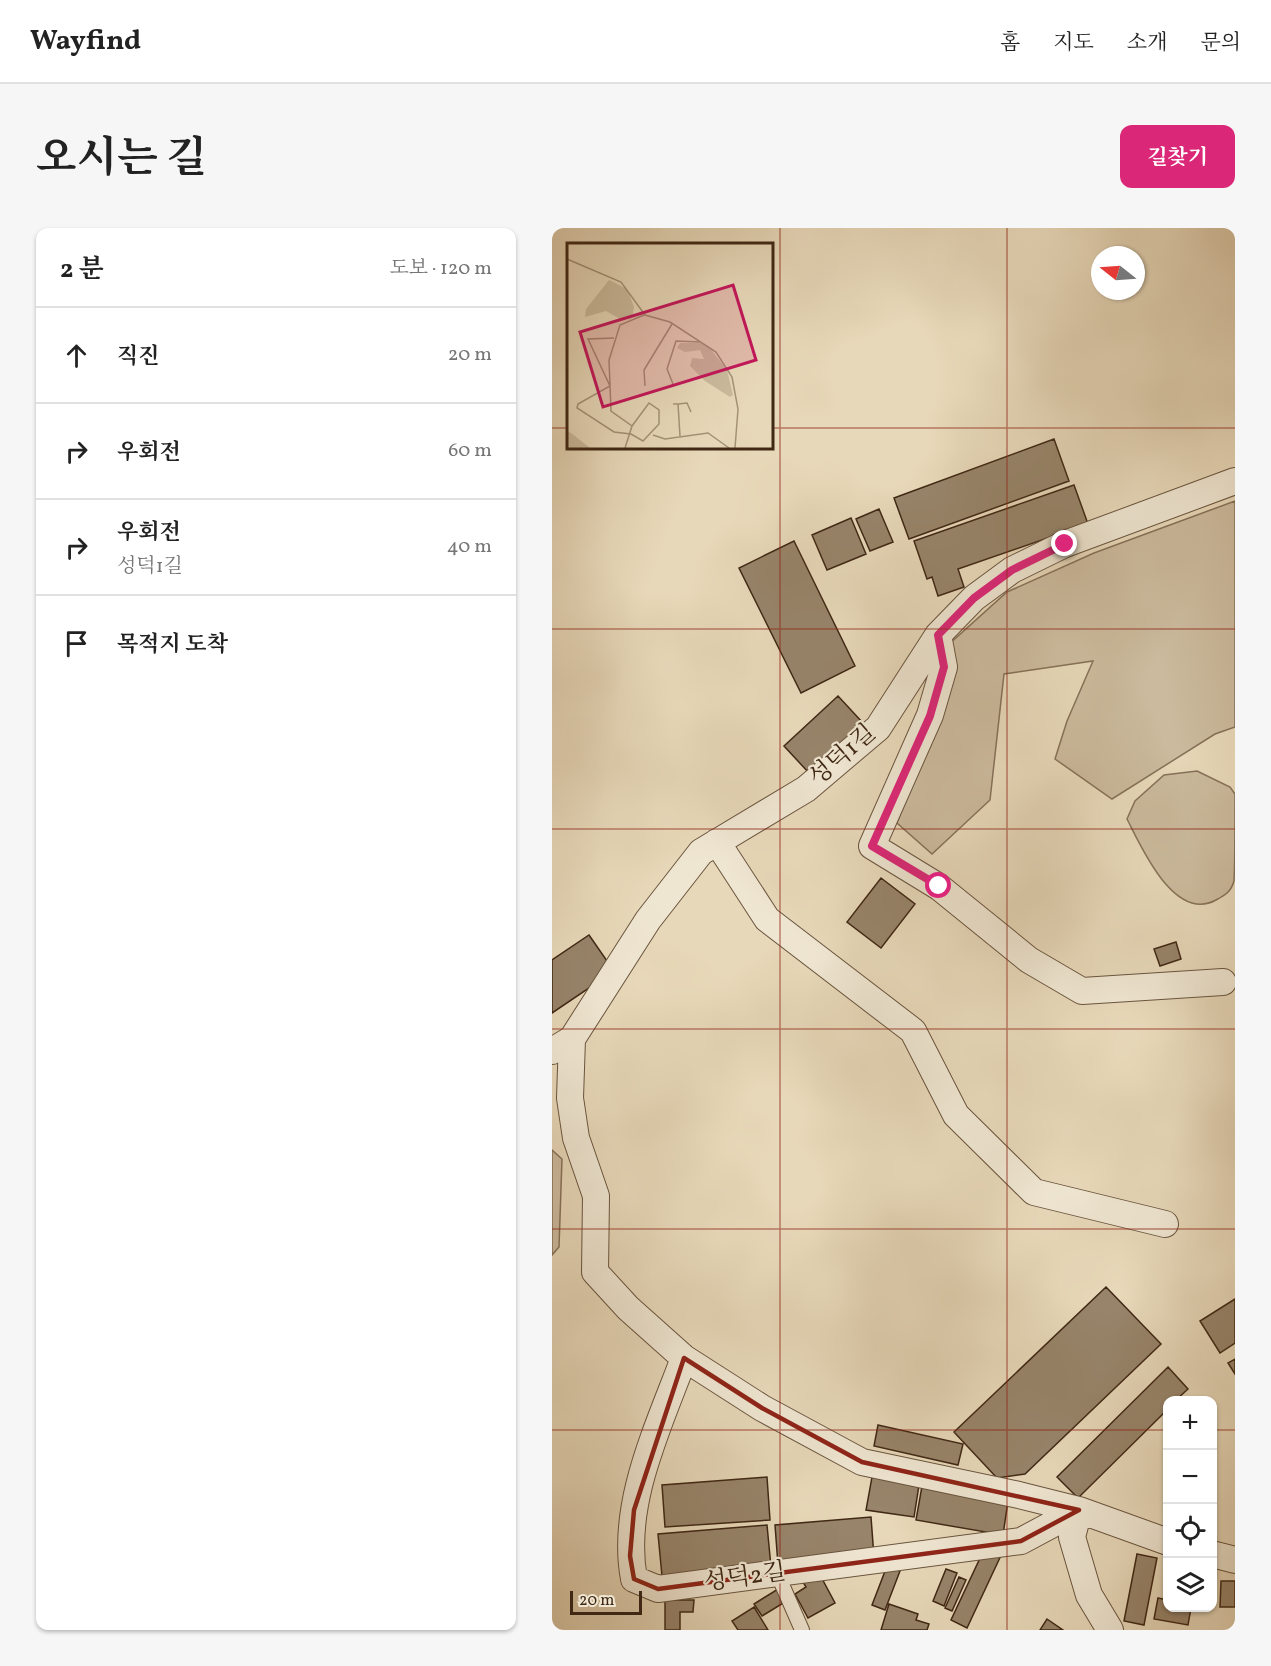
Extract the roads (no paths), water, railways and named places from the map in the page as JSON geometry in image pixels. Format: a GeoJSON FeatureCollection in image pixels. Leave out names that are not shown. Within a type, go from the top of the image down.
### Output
{"type":"FeatureCollection","features":[{"type":"Feature","properties":{"kind":"street","name":"성덕1길"},"geometry":{"type":"LineString","coordinates":[[562,1045],[648,920],[701,852],[806,789],[878,728],[938,635],[974,598],[1012,570],[1086,536],[1235,480]]}},
{"type":"Feature","properties":{"kind":"street"},"geometry":{"type":"LineString","coordinates":[[938,635],[944,667],[930,716],[872,846],[939,886],[1029,960],[1082,991],[1223,982]]}},
{"type":"Feature","properties":{"kind":"street"},"geometry":{"type":"LineString","coordinates":[[717,842],[767,919],[913,1031],[956,1115],[1034,1192],[1165,1224]]}},
{"type":"Feature","properties":{"kind":"street"},"geometry":{"type":"LineString","coordinates":[[562,1045],[576,1138],[596,1196],[595,1272],[628,1308],[684,1358],[762,1408],[861,1462],[1079,1510],[1163,1541]]}},
{"type":"Feature","properties":{"kind":"street"},"geometry":{"type":"LineString","coordinates":[[552,1126],[576,1138]]}},
{"type":"Feature","properties":{"kind":"street","name":"성덕2길"},"geometry":{"type":"LineString","coordinates":[[684,1358],[653,1444],[633,1510],[630,1556],[634,1579],[658,1589],[1021,1541],[1079,1510]]}},
{"type":"Feature","properties":{"kind":"street"},"geometry":{"type":"LineString","coordinates":[[1079,1510],[1072,1537],[1089,1595],[1110,1630]]}},
{"type":"Feature","properties":{"kind":"street"},"geometry":{"type":"LineString","coordinates":[[1217,1555],[1235,1560]]}},
{"type":"Feature","properties":{"kind":"lane"},"geometry":{"type":"LineString","coordinates":[[777,1573],[802,1630]]}}]}
